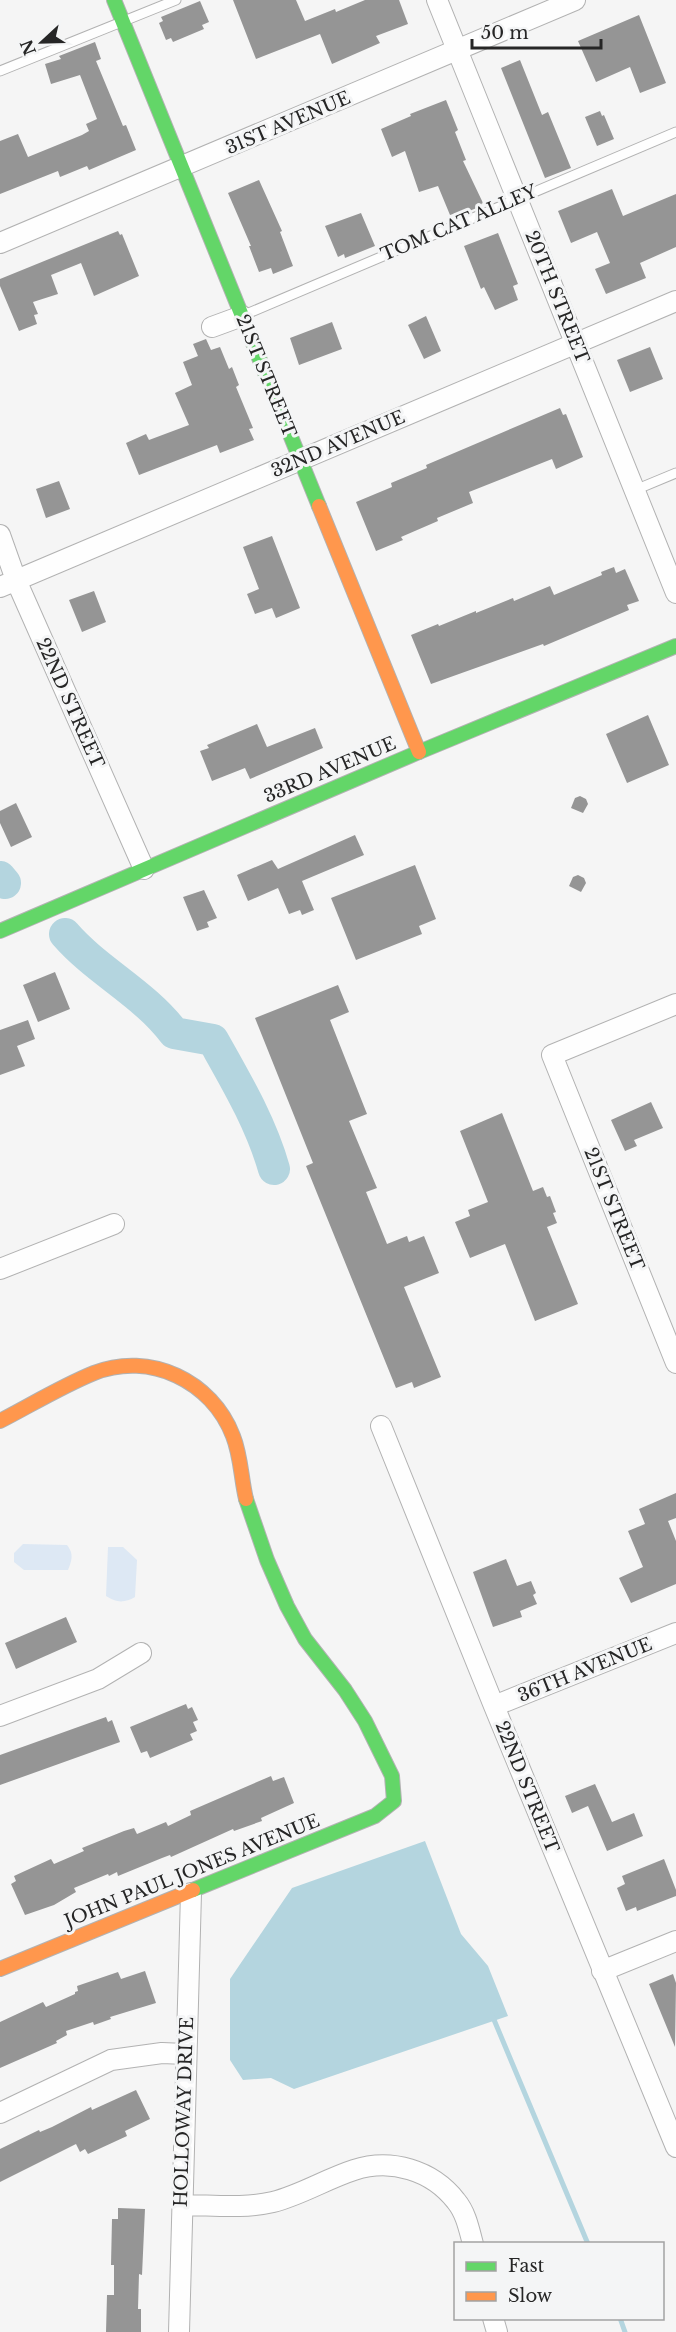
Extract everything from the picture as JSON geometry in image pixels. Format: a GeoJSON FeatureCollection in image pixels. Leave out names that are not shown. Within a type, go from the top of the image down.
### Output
{"type":"FeatureCollection","features":[{"type":"Feature","properties":{"kind":"street","name":"21ST STREET"},"geometry":{"type":"LineString","coordinates":[[114,0],[419,752]]}},
{"type":"Feature","properties":{"kind":"street","name":"20TH STREET"},"geometry":{"type":"LineString","coordinates":[[437,0],[676,593]]}},
{"type":"Feature","properties":{"kind":"street","name":"31ST AVENUE"},"geometry":{"type":"LineString","coordinates":[[0,243],[575,0]]}},
{"type":"Feature","properties":{"kind":"street","name":"32ND AVENUE"},"geometry":{"type":"LineString","coordinates":[[8,584],[676,301]]}},
{"type":"Feature","properties":{"kind":"street"},"geometry":{"type":"LineString","coordinates":[[212,327],[242,316]]}},
{"type":"Feature","properties":{"kind":"street","name":"22ND STREET"},"geometry":{"type":"LineString","coordinates":[[0,535],[8,584],[144,869]]}},
{"type":"Feature","properties":{"kind":"street","name":"33RD AVENUE"},"geometry":{"type":"LineString","coordinates":[[0,931],[419,752],[676,646]]}},
{"type":"Feature","properties":{"kind":"street","name":"21ST STREET"},"geometry":{"type":"LineString","coordinates":[[676,1004],[552,1055],[670,1328],[676,1364]]}},
{"type":"Feature","properties":{"kind":"street"},"geometry":{"type":"LineString","coordinates":[[0,1269],[114,1224]]}},
{"type":"Feature","properties":{"kind":"street","name":"JOHN PAUL JONES AVENUE"},"geometry":{"type":"LineString","coordinates":[[0,1421],[95,1373],[111,1369],[149,1366],[184,1377],[201,1389],[216,1405],[228,1424],[237,1451],[247,1501],[277,1585],[295,1622],[315,1654],[367,1722],[395,1781],[394,1801],[375,1816],[0,1969]]}},
{"type":"Feature","properties":{"kind":"street","name":"22ND STREET"},"geometry":{"type":"LineString","coordinates":[[381,1425],[602,1971],[676,2147]]}},
{"type":"Feature","properties":{"kind":"street","name":"36TH AVENUE"},"geometry":{"type":"LineString","coordinates":[[494,1706],[676,1633]]}},
{"type":"Feature","properties":{"kind":"street"},"geometry":{"type":"LineString","coordinates":[[0,1716],[98,1679],[141,1653]]}},
{"type":"Feature","properties":{"kind":"street","name":"HOLLOWAY DRIVE"},"geometry":{"type":"LineString","coordinates":[[179,2332],[191,1893]]}},
{"type":"Feature","properties":{"kind":"street"},"geometry":{"type":"LineString","coordinates":[[602,1971],[676,1941]]}},
{"type":"Feature","properties":{"kind":"street"},"geometry":{"type":"LineString","coordinates":[[0,2113],[111,2060],[162,2053],[185,2054]]}},
{"type":"Feature","properties":{"kind":"street"},"geometry":{"type":"LineString","coordinates":[[182,2205],[251,2206],[276,2201],[355,2170],[375,2165],[393,2165],[411,2168],[428,2177],[457,2202],[465,2217],[472,2242]]}},
{"type":"Feature","properties":{"kind":"lane"},"geometry":{"type":"LineString","coordinates":[[0,71],[176,0]]}},
{"type":"Feature","properties":{"kind":"lane","name":"TOM CAT ALLEY"},"geometry":{"type":"LineString","coordinates":[[242,316],[676,132]]}},
{"type":"Feature","properties":{"kind":"lane"},"geometry":{"type":"LineString","coordinates":[[635,490],[676,473]]}},
{"type":"Feature","properties":{"kind":"shaded area"},"geometry":{"type":"Polygon","coordinates":[[[23,1544],[67,1545],[72,1557],[68,1570],[24,1570],[14,1562],[14,1553],[23,1544]]]}},
{"type":"Feature","properties":{"kind":"shaded area"},"geometry":{"type":"Polygon","coordinates":[[[108,1547],[123,1547],[137,1560],[135,1597],[131,1599],[117,1601],[106,1596],[108,1547]]]}},
{"type":"Feature","properties":{"kind":"water"},"geometry":{"type":"Polygon","coordinates":[[[425,1841],[461,1934],[488,1966],[508,2016],[294,2089],[271,2078],[243,2080],[230,2060],[230,1979],[292,1888],[425,1841]]]}},
{"type":"Feature","properties":{"kind":"building"},"geometry":{"type":"Polygon","coordinates":[[[233,0],[296,0],[305,21],[365,0],[399,0],[408,24],[376,36],[380,43],[332,64],[320,34],[256,59],[233,0]]]}},
{"type":"Feature","properties":{"kind":"building"},"geometry":{"type":"Polygon","coordinates":[[[200,1],[209,22],[202,25],[204,29],[173,42],[171,38],[166,40],[159,23],[163,21],[161,17],[200,1]]]}},
{"type":"Feature","properties":{"kind":"building"},"geometry":{"type":"Polygon","coordinates":[[[639,15],[666,83],[640,93],[630,67],[596,82],[578,41],[639,15]]]}},
{"type":"Feature","properties":{"kind":"building"},"geometry":{"type":"Polygon","coordinates":[[[95,42],[101,59],[96,61],[123,126],[126,125],[136,150],[89,170],[87,166],[60,177],[58,171],[0,194],[0,141],[18,134],[28,157],[82,135],[89,131],[86,124],[97,119],[80,75],[51,84],[45,64],[61,59],[59,56],[95,42]]]}},
{"type":"Feature","properties":{"kind":"building"},"geometry":{"type":"Polygon","coordinates":[[[520,60],[542,115],[548,112],[571,168],[545,178],[501,68],[520,60]]]}},
{"type":"Feature","properties":{"kind":"building"},"geometry":{"type":"Polygon","coordinates":[[[446,100],[458,130],[455,132],[466,160],[463,161],[483,203],[482,206],[456,216],[456,213],[450,215],[438,186],[419,192],[405,151],[392,157],[381,129],[411,116],[410,114],[446,100]]]}},
{"type":"Feature","properties":{"kind":"building"},"geometry":{"type":"Polygon","coordinates":[[[600,111],[614,139],[597,146],[585,117],[600,111]]]}},
{"type":"Feature","properties":{"kind":"building"},"geometry":{"type":"Polygon","coordinates":[[[259,180],[282,231],[280,232],[293,266],[273,274],[271,268],[259,272],[249,246],[251,246],[228,193],[259,180]]]}},
{"type":"Feature","properties":{"kind":"building"},"geometry":{"type":"Polygon","coordinates":[[[612,189],[623,216],[676,194],[676,247],[640,263],[646,278],[606,294],[595,269],[610,263],[597,232],[571,243],[558,211],[612,189]]]}},
{"type":"Feature","properties":{"kind":"building"},"geometry":{"type":"Polygon","coordinates":[[[361,213],[375,246],[345,258],[344,254],[338,257],[325,226],[361,213]]]}},
{"type":"Feature","properties":{"kind":"building"},"geometry":{"type":"Polygon","coordinates":[[[118,231],[120,235],[122,234],[139,276],[94,296],[81,263],[51,275],[58,294],[33,302],[38,314],[34,315],[37,324],[19,331],[0,286],[0,279],[118,231]]]}},
{"type":"Feature","properties":{"kind":"building"},"geometry":{"type":"Polygon","coordinates":[[[498,233],[518,284],[513,286],[518,300],[495,310],[484,287],[481,289],[464,246],[498,233]]]}},
{"type":"Feature","properties":{"kind":"building"},"geometry":{"type":"Polygon","coordinates":[[[426,316],[441,351],[424,359],[408,325],[426,316]]]}},
{"type":"Feature","properties":{"kind":"building"},"geometry":{"type":"Polygon","coordinates":[[[332,322],[342,349],[299,365],[290,338],[332,322]]]}},
{"type":"Feature","properties":{"kind":"building"},"geometry":{"type":"Polygon","coordinates":[[[206,339],[211,350],[220,347],[229,369],[232,367],[239,385],[236,387],[253,428],[249,429],[254,440],[220,453],[217,445],[139,475],[126,443],[146,434],[149,440],[189,425],[175,393],[192,385],[183,362],[198,356],[193,344],[206,339]]]}},
{"type":"Feature","properties":{"kind":"building"},"geometry":{"type":"Polygon","coordinates":[[[650,347],[663,379],[630,392],[617,360],[650,347]]]}},
{"type":"Feature","properties":{"kind":"building"},"geometry":{"type":"Polygon","coordinates":[[[560,408],[563,415],[566,414],[583,457],[556,469],[552,459],[469,492],[473,503],[437,518],[438,521],[401,537],[403,540],[376,551],[356,502],[392,487],[391,483],[427,468],[426,465],[560,408]]]}},
{"type":"Feature","properties":{"kind":"building"},"geometry":{"type":"Polygon","coordinates":[[[59,481],[70,509],[46,518],[36,489],[59,481]]]}},
{"type":"Feature","properties":{"kind":"building"},"geometry":{"type":"Polygon","coordinates":[[[272,536],[300,608],[276,618],[272,608],[255,614],[247,594],[259,589],[243,547],[272,536]]]}},
{"type":"Feature","properties":{"kind":"building"},"geometry":{"type":"Polygon","coordinates":[[[614,567],[616,573],[625,569],[639,601],[627,605],[629,610],[544,646],[543,644],[431,684],[411,635],[513,598],[514,601],[550,586],[554,595],[602,575],[601,572],[614,567]]]}},
{"type":"Feature","properties":{"kind":"building"},"geometry":{"type":"Polygon","coordinates":[[[94,591],[106,622],[82,632],[69,600],[94,591]]]}},
{"type":"Feature","properties":{"kind":"building"},"geometry":{"type":"Polygon","coordinates":[[[648,715],[669,765],[627,783],[606,734],[648,715]]]}},
{"type":"Feature","properties":{"kind":"building"},"geometry":{"type":"Polygon","coordinates":[[[257,724],[267,747],[315,728],[323,748],[250,779],[245,768],[212,781],[200,751],[209,748],[207,745],[257,724]]]}},
{"type":"Feature","properties":{"kind":"building"},"geometry":{"type":"Polygon","coordinates":[[[580,796],[586,799],[588,804],[583,813],[571,808],[575,798],[580,796]]]}},
{"type":"Feature","properties":{"kind":"building"},"geometry":{"type":"Polygon","coordinates":[[[16,803],[32,837],[11,847],[0,823],[0,811],[16,803]]]}},
{"type":"Feature","properties":{"kind":"building"},"geometry":{"type":"Polygon","coordinates":[[[355,835],[364,855],[302,881],[314,910],[302,915],[300,910],[289,914],[278,888],[248,901],[237,875],[272,860],[278,869],[355,835]]]}},
{"type":"Feature","properties":{"kind":"building"},"geometry":{"type":"Polygon","coordinates":[[[415,865],[436,919],[419,926],[422,934],[356,960],[331,898],[415,865]]]}},
{"type":"Feature","properties":{"kind":"building"},"geometry":{"type":"Polygon","coordinates":[[[578,875],[584,878],[586,883],[581,892],[569,886],[573,877],[578,875]]]}},
{"type":"Feature","properties":{"kind":"building"},"geometry":{"type":"Polygon","coordinates":[[[204,890],[217,918],[207,922],[209,927],[197,931],[183,897],[204,890]]]}},
{"type":"Feature","properties":{"kind":"building"},"geometry":{"type":"Polygon","coordinates":[[[55,972],[70,1009],[38,1022],[23,985],[55,972]]]}},
{"type":"Feature","properties":{"kind":"building"},"geometry":{"type":"Polygon","coordinates":[[[338,985],[349,1012],[330,1020],[367,1114],[349,1121],[377,1188],[366,1192],[387,1244],[407,1236],[409,1242],[424,1236],[439,1273],[404,1287],[441,1377],[414,1388],[412,1382],[396,1388],[306,1166],[313,1163],[255,1018],[338,985]]]}},
{"type":"Feature","properties":{"kind":"building"},"geometry":{"type":"Polygon","coordinates":[[[28,1020],[35,1039],[17,1046],[25,1066],[0,1075],[0,1030],[28,1020]]]}},
{"type":"Feature","properties":{"kind":"building"},"geometry":{"type":"Polygon","coordinates":[[[651,1102],[663,1128],[634,1140],[637,1146],[625,1151],[611,1120],[651,1102]]]}},
{"type":"Feature","properties":{"kind":"building"},"geometry":{"type":"Polygon","coordinates":[[[502,1113],[533,1191],[543,1187],[547,1197],[550,1196],[557,1223],[547,1227],[578,1304],[535,1321],[505,1244],[470,1258],[455,1222],[470,1216],[468,1210],[488,1202],[460,1131],[502,1113]]]}},
{"type":"Feature","properties":{"kind":"building"},"geometry":{"type":"Polygon","coordinates":[[[676,1493],[676,1518],[668,1521],[676,1541],[676,1584],[631,1603],[619,1578],[643,1567],[628,1531],[645,1524],[639,1509],[676,1493]]]}},
{"type":"Feature","properties":{"kind":"building"},"geometry":{"type":"Polygon","coordinates":[[[506,1559],[517,1586],[531,1581],[536,1593],[533,1595],[537,1604],[520,1611],[522,1617],[493,1627],[473,1572],[506,1559]]]}},
{"type":"Feature","properties":{"kind":"building"},"geometry":{"type":"Polygon","coordinates":[[[66,1617],[77,1642],[16,1669],[5,1643],[66,1617]]]}},
{"type":"Feature","properties":{"kind":"building"},"geometry":{"type":"Polygon","coordinates":[[[186,1704],[188,1709],[192,1707],[198,1720],[193,1722],[197,1731],[190,1734],[193,1740],[150,1758],[147,1751],[141,1753],[130,1727],[186,1704]]]}},
{"type":"Feature","properties":{"kind":"building"},"geometry":{"type":"Polygon","coordinates":[[[106,1717],[108,1722],[112,1720],[120,1742],[0,1785],[0,1755],[106,1717]]]}},
{"type":"Feature","properties":{"kind":"building"},"geometry":{"type":"Polygon","coordinates":[[[271,1776],[273,1781],[284,1777],[294,1803],[261,1818],[262,1821],[234,1831],[233,1829],[171,1857],[170,1855],[118,1876],[117,1872],[109,1876],[108,1874],[74,1888],[76,1892],[54,1905],[25,1915],[11,1884],[16,1881],[14,1876],[51,1859],[54,1864],[84,1851],[82,1848],[124,1831],[134,1828],[137,1834],[166,1822],[168,1826],[191,1815],[190,1811],[271,1776]]]}},
{"type":"Feature","properties":{"kind":"building"},"geometry":{"type":"Polygon","coordinates":[[[595,1784],[612,1822],[634,1813],[643,1836],[607,1851],[588,1806],[572,1813],[565,1796],[595,1784]]]}},
{"type":"Feature","properties":{"kind":"building"},"geometry":{"type":"Polygon","coordinates":[[[664,1859],[676,1890],[676,1896],[637,1911],[636,1907],[626,1911],[617,1888],[625,1884],[622,1876],[664,1859]]]}},
{"type":"Feature","properties":{"kind":"building"},"geometry":{"type":"Polygon","coordinates":[[[145,1971],[156,2003],[110,2017],[111,2019],[94,2025],[93,2022],[66,2031],[67,2035],[56,2041],[57,2043],[0,2068],[0,2022],[43,2002],[46,2007],[75,1994],[78,1991],[77,1986],[118,1972],[121,1979],[145,1971]]]}},
{"type":"Feature","properties":{"kind":"building"},"geometry":{"type":"Polygon","coordinates":[[[673,1974],[676,1983],[675,2047],[649,1984],[673,1974]]]}},
{"type":"Feature","properties":{"kind":"building"},"geometry":{"type":"Polygon","coordinates":[[[136,2090],[150,2119],[125,2131],[127,2136],[88,2154],[85,2149],[80,2152],[76,2144],[0,2182],[0,2149],[39,2130],[40,2132],[52,2127],[91,2107],[92,2110],[136,2090]]]}},
{"type":"Feature","properties":{"kind":"building"},"geometry":{"type":"Polygon","coordinates":[[[118,2208],[145,2209],[142,2275],[139,2274],[138,2309],[141,2309],[141,2332],[106,2332],[107,2295],[114,2295],[114,2265],[111,2265],[112,2219],[118,2219],[118,2208]]]}},
{"type":"Feature","properties":{"kind":"waterway"},"geometry":{"type":"LineString","coordinates":[[0,877],[5,883]]}},
{"type":"Feature","properties":{"kind":"waterway"},"geometry":{"type":"LineString","coordinates":[[65,934],[91,959],[149,1006],[174,1033],[213,1040],[255,1119],[274,1169]]}},
{"type":"Feature","properties":{"kind":"waterway"},"geometry":{"type":"LineString","coordinates":[[492,2015],[587,2242]]}},
{"type":"Feature","properties":{"kind":"waterway"},"geometry":{"type":"LineString","coordinates":[[621,2320],[625,2332]]}},
{"type":"Feature","properties":{"kind":"traffic: fast"},"geometry":{"type":"LineString","coordinates":[[114,0],[319,506]]}},
{"type":"Feature","properties":{"kind":"traffic: fast"},"geometry":{"type":"LineString","coordinates":[[0,931],[419,752],[676,646]]}},
{"type":"Feature","properties":{"kind":"traffic: fast"},"geometry":{"type":"LineString","coordinates":[[193,1890],[375,1816],[394,1801],[392,1776],[365,1721],[345,1690],[305,1639],[287,1606],[267,1560],[246,1499]]}},
{"type":"Feature","properties":{"kind":"traffic: slow"},"geometry":{"type":"LineString","coordinates":[[319,506],[419,752]]}},
{"type":"Feature","properties":{"kind":"traffic: slow"},"geometry":{"type":"LineString","coordinates":[[0,1421],[94,1373],[115,1367],[136,1366],[157,1369],[195,1386],[223,1417],[236,1444],[246,1499]]}},
{"type":"Feature","properties":{"kind":"traffic: slow"},"geometry":{"type":"LineString","coordinates":[[0,1969],[193,1890]]}}]}
